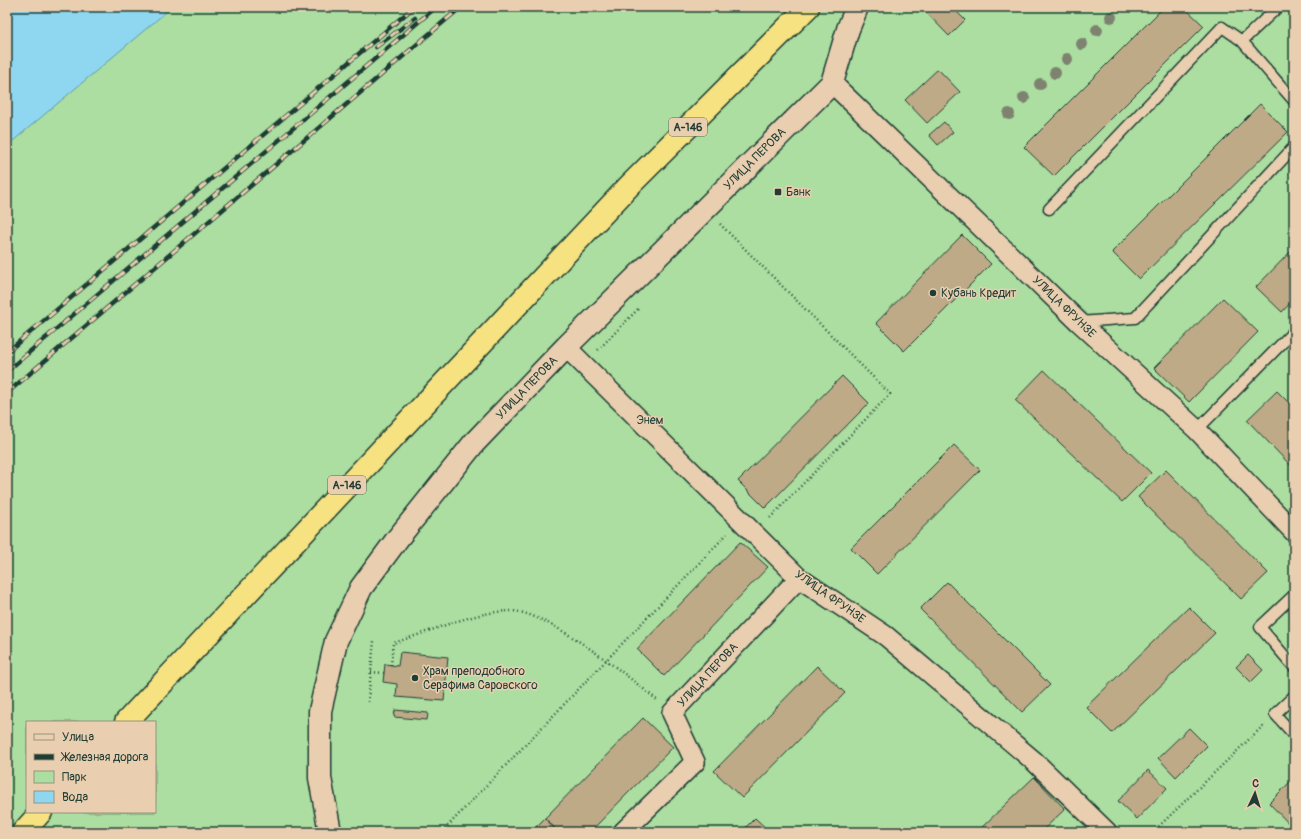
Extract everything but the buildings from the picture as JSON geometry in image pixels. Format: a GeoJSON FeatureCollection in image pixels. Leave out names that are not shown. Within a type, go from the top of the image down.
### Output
{"type":"FeatureCollection","features":[{"type":"Feature","properties":{"kind":"highway","name":"А-146"},"geometry":{"type":"LineString","coordinates":[[127,721],[629,186],[808,7]]}},
{"type":"Feature","properties":{"kind":"highway"},"geometry":{"type":"LineString","coordinates":[[23,832],[40,813]]}},
{"type":"Feature","properties":{"kind":"street","name":"УЛИЦА ПЕРОВА"},"geometry":{"type":"LineString","coordinates":[[330,832],[320,778],[320,711],[336,641],[361,588],[398,538],[474,443],[566,347],[832,83],[848,29],[857,7]]}},
{"type":"Feature","properties":{"kind":"street","name":"УЛИЦА ФРУНЗЕ"},"geometry":{"type":"LineString","coordinates":[[832,83],[1079,322],[1197,430],[1294,532]]}},
{"type":"Feature","properties":{"kind":"street","name":"УЛИЦА ФРУНЗЕ"},"geometry":{"type":"LineString","coordinates":[[566,347],[799,578],[886,636],[1034,761],[1107,832]]}},
{"type":"Feature","properties":{"kind":"street","name":"УЛИЦА ПЕРОВА"},"geometry":{"type":"LineString","coordinates":[[623,832],[694,762],[672,713],[799,578]]}},
{"type":"Feature","properties":{"kind":"lane"},"geometry":{"type":"LineString","coordinates":[[1242,41],[1278,7]]}},
{"type":"Feature","properties":{"kind":"lane"},"geometry":{"type":"LineString","coordinates":[[1049,210],[1222,27],[1242,41],[1294,101]]}},
{"type":"Feature","properties":{"kind":"lane"},"geometry":{"type":"LineString","coordinates":[[1079,322],[1135,318],[1294,147]]}},
{"type":"Feature","properties":{"kind":"lane"},"geometry":{"type":"LineString","coordinates":[[1197,430],[1294,331]]}},
{"type":"Feature","properties":{"kind":"lane"},"geometry":{"type":"LineString","coordinates":[[1294,596],[1260,627],[1294,667]]}},
{"type":"Feature","properties":{"kind":"lane"},"geometry":{"type":"LineString","coordinates":[[1294,696],[1275,714],[1294,735]]}},
{"type":"Feature","properties":{"kind":"path"},"geometry":{"type":"LineString","coordinates":[[720,224],[890,394],[755,533]]}},
{"type":"Feature","properties":{"kind":"path"},"geometry":{"type":"LineString","coordinates":[[442,832],[742,520]]}},
{"type":"Feature","properties":{"kind":"path"},"geometry":{"type":"LineString","coordinates":[[391,665],[393,643],[463,620],[511,611],[524,613],[552,626],[578,641],[607,661],[672,713]]}},
{"type":"Feature","properties":{"kind":"path"},"geometry":{"type":"LineString","coordinates":[[368,702],[374,641]]}},
{"type":"Feature","properties":{"kind":"path"},"geometry":{"type":"LineString","coordinates":[[371,672],[384,673]]}},
{"type":"Feature","properties":{"kind":"path"},"geometry":{"type":"LineString","coordinates":[[1153,832],[1275,714]]}},
{"type":"Feature","properties":{"kind":"green space","name":"Энем"},"geometry":{"type":"Polygon","coordinates":[[[7,7],[1294,7],[1294,832],[7,832],[7,7]]]}},
{"type":"Feature","properties":{"kind":"water"},"geometry":{"type":"Polygon","coordinates":[[[7,7],[172,7],[7,146],[7,7]]]}},
{"type":"Feature","properties":{"kind":"railway"},"geometry":{"type":"LineString","coordinates":[[7,352],[414,7]]}},
{"type":"Feature","properties":{"kind":"railway"},"geometry":{"type":"LineString","coordinates":[[7,371],[436,7]]}},
{"type":"Feature","properties":{"kind":"railway"},"geometry":{"type":"LineString","coordinates":[[7,393],[461,7]]}},
{"type":"Feature","properties":{"kind":"railway"},"geometry":{"type":"LineString","coordinates":[[376,47],[415,18]]}},
{"type":"Feature","properties":{"kind":"place","name":"Банк"},"geometry":{"type":"Point","coordinates":[778,192]}},
{"type":"Feature","properties":{"kind":"place","name":"Кубань Кредит"},"geometry":{"type":"Point","coordinates":[933,293]}},
{"type":"Feature","properties":{"kind":"place","name":"Храм преподобного Серафима Саровского"},"geometry":{"type":"Point","coordinates":[415,678]}}]}
